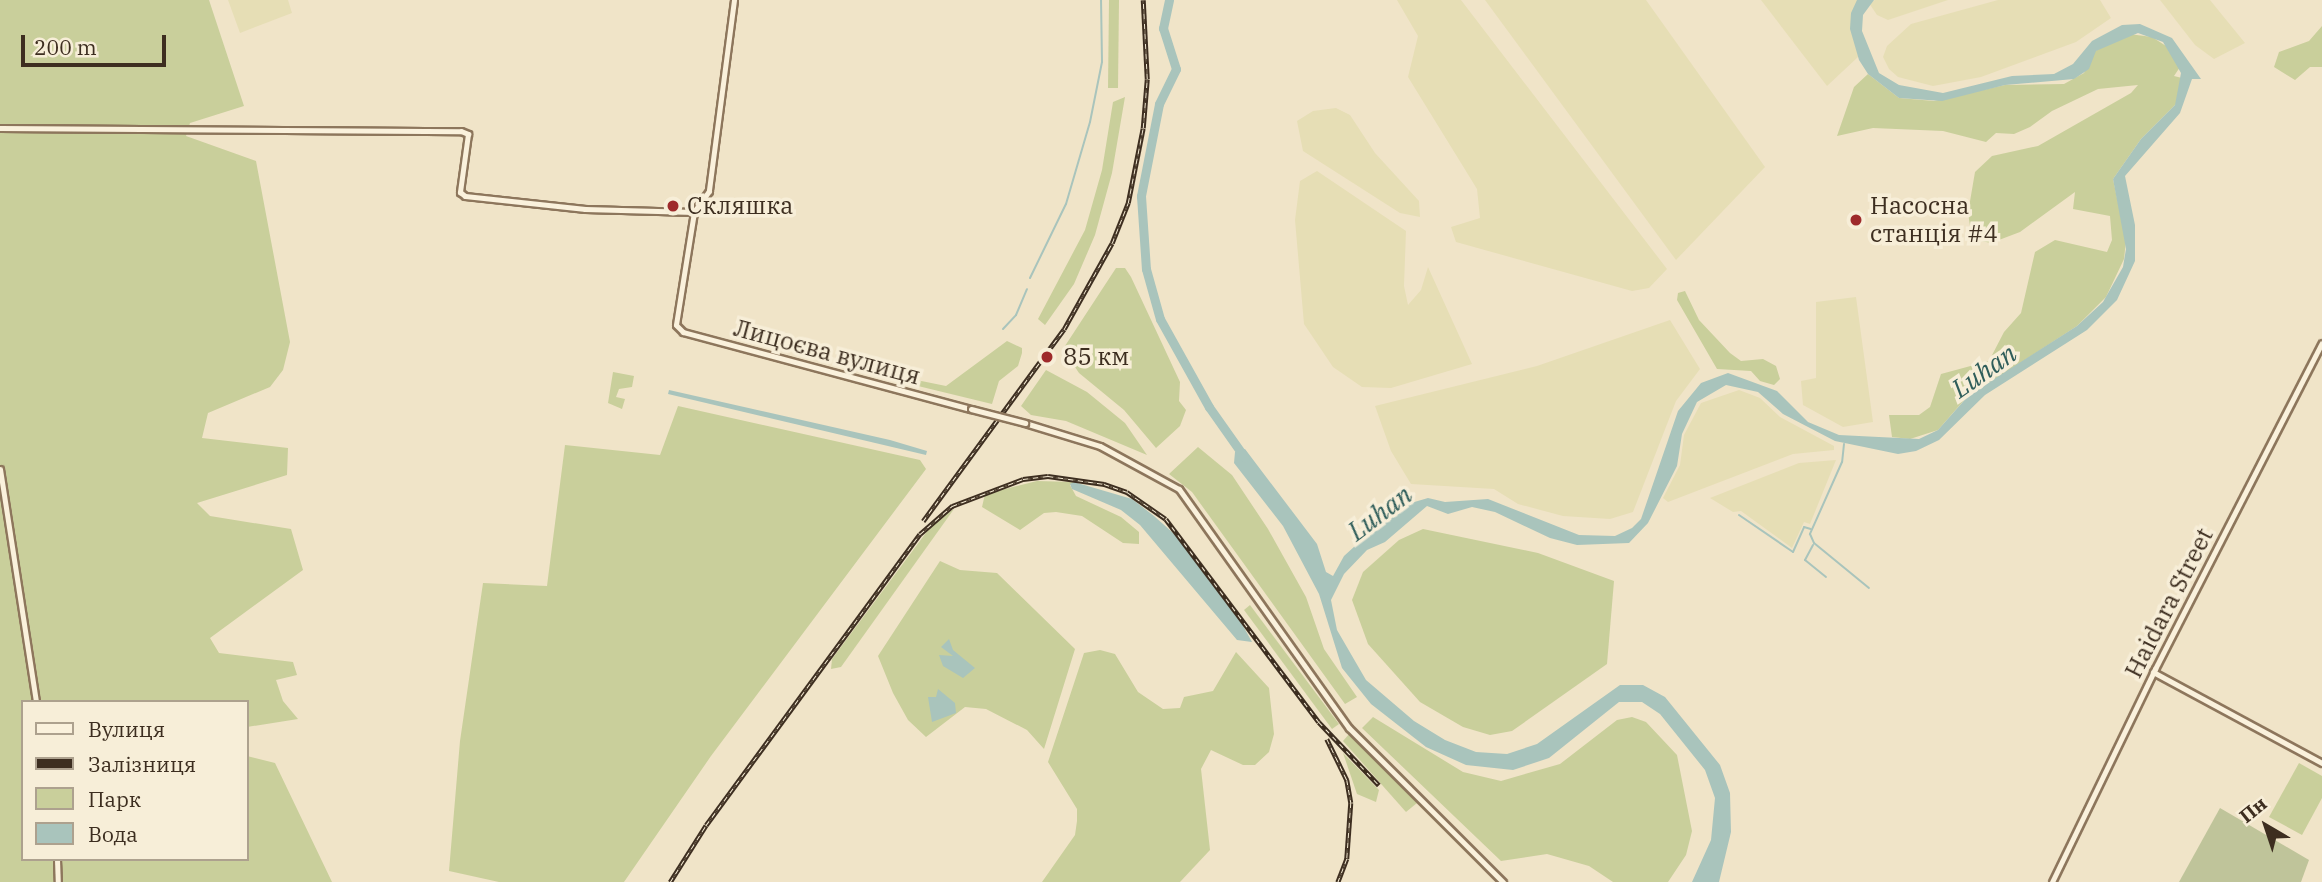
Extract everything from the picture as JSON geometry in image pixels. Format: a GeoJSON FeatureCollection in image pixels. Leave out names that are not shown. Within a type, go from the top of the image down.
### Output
{"type":"FeatureCollection","features":[{"type":"Feature","properties":{"kind":"street"},"geometry":{"type":"LineString","coordinates":[[0,128],[468,134],[460,192],[584,209],[694,212],[709,191],[734,0]]}},
{"type":"Feature","properties":{"kind":"street","name":"Лицоєва вулиця"},"geometry":{"type":"LineString","coordinates":[[694,212],[676,325],[683,332],[1025,423],[1100,446],[1179,489],[1349,727],[1503,882]]}},
{"type":"Feature","properties":{"kind":"street","name":"Haidara Street"},"geometry":{"type":"LineString","coordinates":[[2052,882],[2153,672],[2322,343]]}},
{"type":"Feature","properties":{"kind":"street"},"geometry":{"type":"LineString","coordinates":[[0,469],[36,700]]}},
{"type":"Feature","properties":{"kind":"street"},"geometry":{"type":"LineString","coordinates":[[2153,672],[2322,763]]}},
{"type":"Feature","properties":{"kind":"street"},"geometry":{"type":"LineString","coordinates":[[57,861],[58,882]]}},
{"type":"Feature","properties":{"kind":"shaded area"},"geometry":{"type":"Polygon","coordinates":[[[228,0],[288,0],[292,13],[240,33],[228,0]]]}},
{"type":"Feature","properties":{"kind":"shaded area"},"geometry":{"type":"Polygon","coordinates":[[[1397,0],[1461,0],[1667,269],[1649,288],[1632,291],[1456,242],[1451,227],[1480,218],[1477,189],[1408,77],[1418,36],[1397,0]]]}},
{"type":"Feature","properties":{"kind":"shaded area"},"geometry":{"type":"Polygon","coordinates":[[[1485,0],[1646,0],[1765,167],[1676,260],[1485,0]]]}},
{"type":"Feature","properties":{"kind":"shaded area"},"geometry":{"type":"Polygon","coordinates":[[[1761,0],[1858,0],[1858,57],[1827,86],[1761,0]]]}},
{"type":"Feature","properties":{"kind":"shaded area"},"geometry":{"type":"Polygon","coordinates":[[[1875,0],[1948,0],[1888,20],[1877,15],[1869,3],[1875,0]]]}},
{"type":"Feature","properties":{"kind":"shaded area"},"geometry":{"type":"Polygon","coordinates":[[[1998,0],[2100,0],[2111,18],[2076,42],[1981,77],[1933,86],[1898,77],[1889,69],[1883,57],[1887,46],[1911,24],[1998,0]]]}},
{"type":"Feature","properties":{"kind":"shaded area"},"geometry":{"type":"Polygon","coordinates":[[[2160,0],[2210,0],[2245,43],[2214,59],[2195,45],[2160,0]]]}},
{"type":"Feature","properties":{"kind":"shaded area"},"geometry":{"type":"Polygon","coordinates":[[[1336,108],[1350,115],[1375,153],[1419,201],[1420,217],[1400,213],[1303,151],[1297,121],[1313,111],[1336,108]]]}},
{"type":"Feature","properties":{"kind":"shaded area"},"geometry":{"type":"Polygon","coordinates":[[[1317,171],[1406,231],[1404,286],[1408,305],[1421,290],[1428,267],[1472,364],[1391,388],[1362,387],[1333,367],[1304,324],[1295,220],[1300,181],[1317,171]]]}},
{"type":"Feature","properties":{"kind":"shaded area"},"geometry":{"type":"Polygon","coordinates":[[[1856,297],[1873,422],[1843,427],[1803,405],[1801,381],[1816,378],[1816,302],[1856,297]]]}},
{"type":"Feature","properties":{"kind":"shaded area"},"geometry":{"type":"Polygon","coordinates":[[[1670,320],[1700,369],[1676,401],[1633,512],[1610,519],[1563,516],[1518,504],[1494,489],[1411,484],[1391,451],[1375,406],[1537,366],[1670,320]]]}},
{"type":"Feature","properties":{"kind":"shaded area"},"geometry":{"type":"Polygon","coordinates":[[[1739,390],[1760,398],[1780,417],[1834,446],[1834,450],[1793,454],[1668,502],[1663,498],[1680,465],[1684,435],[1701,403],[1739,390]]]}},
{"type":"Feature","properties":{"kind":"shaded area"},"geometry":{"type":"Polygon","coordinates":[[[1836,460],[1810,524],[1804,522],[1792,548],[1741,511],[1733,512],[1710,498],[1799,463],[1836,460]]]}},
{"type":"Feature","properties":{"kind":"green space"},"geometry":{"type":"Polygon","coordinates":[[[0,0],[209,0],[244,106],[190,123],[186,136],[256,161],[290,342],[283,370],[270,387],[208,413],[202,438],[288,448],[287,475],[197,503],[210,516],[291,529],[303,570],[210,638],[219,653],[293,662],[297,675],[276,680],[283,701],[298,719],[248,727],[248,700],[21,700],[21,861],[248,861],[248,756],[275,763],[332,882],[0,882],[0,0]]]}},
{"type":"Feature","properties":{"kind":"green space"},"geometry":{"type":"Polygon","coordinates":[[[1109,0],[1119,0],[1118,88],[1108,88],[1109,0]]]}},
{"type":"Feature","properties":{"kind":"green space"},"geometry":{"type":"Polygon","coordinates":[[[2322,26],[2322,67],[2310,67],[2295,80],[2274,67],[2279,52],[2309,41],[2322,26]]]}},
{"type":"Feature","properties":{"kind":"green space"},"geometry":{"type":"Polygon","coordinates":[[[2129,34],[2152,37],[2166,46],[2180,67],[2174,76],[2182,78],[2182,84],[2176,104],[2141,139],[2113,179],[2126,241],[2124,259],[2106,297],[2077,326],[1966,398],[1938,430],[1910,439],[1892,437],[1889,415],[1919,415],[1930,407],[1941,374],[1989,361],[2004,332],[2021,313],[2035,252],[2055,240],[2107,252],[2112,240],[2110,216],[2073,209],[2075,192],[2020,232],[1991,243],[1972,239],[1968,213],[1975,172],[1992,156],[2038,146],[2131,93],[2138,85],[2098,89],[2052,111],[2030,127],[2014,134],[1996,133],[1986,142],[1943,131],[1873,128],[1837,136],[1854,87],[1868,74],[1899,98],[1934,101],[2005,85],[2064,84],[2084,73],[2095,51],[2129,34]]]}},
{"type":"Feature","properties":{"kind":"green space"},"geometry":{"type":"Polygon","coordinates":[[[1125,97],[1112,173],[1095,235],[1074,284],[1045,325],[1038,319],[1085,230],[1102,170],[1113,102],[1125,97]]]}},
{"type":"Feature","properties":{"kind":"green space"},"geometry":{"type":"Polygon","coordinates":[[[1116,268],[1125,268],[1131,277],[1180,382],[1179,401],[1186,410],[1180,426],[1156,448],[1124,410],[1079,373],[1063,349],[1116,268]]]}},
{"type":"Feature","properties":{"kind":"green space"},"geometry":{"type":"Polygon","coordinates":[[[1685,291],[1699,320],[1730,353],[1741,361],[1763,359],[1776,366],[1780,379],[1774,385],[1760,381],[1751,371],[1717,369],[1677,300],[1678,293],[1685,291]]]}},
{"type":"Feature","properties":{"kind":"green space"},"geometry":{"type":"Polygon","coordinates":[[[1007,341],[1022,348],[1022,353],[1018,366],[999,381],[992,404],[881,377],[882,373],[946,386],[1007,341]]]}},
{"type":"Feature","properties":{"kind":"green space"},"geometry":{"type":"Polygon","coordinates":[[[1046,370],[1087,392],[1125,423],[1147,455],[1066,421],[1031,415],[1021,406],[1046,370]]]}},
{"type":"Feature","properties":{"kind":"green space"},"geometry":{"type":"Polygon","coordinates":[[[613,372],[634,376],[632,387],[619,389],[616,397],[625,399],[622,409],[608,403],[613,372]]]}},
{"type":"Feature","properties":{"kind":"green space"},"geometry":{"type":"Polygon","coordinates":[[[678,406],[920,460],[926,469],[711,756],[624,882],[499,882],[449,871],[460,741],[483,583],[547,586],[565,445],[660,455],[678,406]]]}},
{"type":"Feature","properties":{"kind":"green space"},"geometry":{"type":"Polygon","coordinates":[[[1198,447],[1232,475],[1268,529],[1306,597],[1324,649],[1357,697],[1345,704],[1192,492],[1169,474],[1198,447]]]}},
{"type":"Feature","properties":{"kind":"green space"},"geometry":{"type":"Polygon","coordinates":[[[1037,481],[1074,482],[1070,485],[1076,496],[1121,517],[1139,532],[1139,544],[1123,543],[1082,516],[1044,513],[1020,530],[982,507],[985,494],[1037,481]]]}},
{"type":"Feature","properties":{"kind":"green space"},"geometry":{"type":"Polygon","coordinates":[[[954,509],[841,667],[831,669],[832,659],[934,522],[954,509]]]}},
{"type":"Feature","properties":{"kind":"green space"},"geometry":{"type":"Polygon","coordinates":[[[1423,529],[1538,553],[1614,581],[1607,664],[1512,731],[1490,735],[1463,727],[1420,702],[1368,644],[1352,600],[1363,572],[1399,540],[1423,529]]]}},
{"type":"Feature","properties":{"kind":"green space"},"geometry":{"type":"Polygon","coordinates":[[[940,561],[960,570],[997,573],[1075,649],[1044,749],[1027,730],[986,709],[965,707],[926,737],[908,720],[893,693],[878,656],[940,561]]]}},
{"type":"Feature","properties":{"kind":"green space"},"geometry":{"type":"Polygon","coordinates":[[[1250,605],[1339,724],[1332,729],[1244,610],[1250,605]]]}},
{"type":"Feature","properties":{"kind":"green space"},"geometry":{"type":"Polygon","coordinates":[[[1100,650],[1115,654],[1138,692],[1163,709],[1180,708],[1184,697],[1213,691],[1236,652],[1269,688],[1274,734],[1269,752],[1255,765],[1243,765],[1211,750],[1201,769],[1210,850],[1180,882],[1042,882],[1075,835],[1077,821],[1077,809],[1048,762],[1084,653],[1100,650]]]}},
{"type":"Feature","properties":{"kind":"green space"},"geometry":{"type":"Polygon","coordinates":[[[1373,717],[1463,772],[1501,781],[1560,764],[1617,720],[1632,717],[1646,722],[1677,755],[1692,831],[1686,855],[1668,882],[1613,882],[1589,866],[1547,854],[1501,861],[1362,728],[1373,717]]]}},
{"type":"Feature","properties":{"kind":"green space"},"geometry":{"type":"Polygon","coordinates":[[[1350,733],[1417,803],[1406,812],[1343,741],[1350,733]]]}},
{"type":"Feature","properties":{"kind":"green space"},"geometry":{"type":"Polygon","coordinates":[[[1343,753],[1379,790],[1376,802],[1357,794],[1343,753]]]}},
{"type":"Feature","properties":{"kind":"green space"},"geometry":{"type":"Polygon","coordinates":[[[2299,763],[2322,776],[2322,798],[2302,835],[2269,817],[2299,763]]]}},
{"type":"Feature","properties":{"kind":"green space"},"geometry":{"type":"Polygon","coordinates":[[[2220,808],[2309,860],[2301,882],[2179,882],[2220,808]]]}},
{"type":"Feature","properties":{"kind":"water"},"geometry":{"type":"Polygon","coordinates":[[[1857,0],[1874,0],[1863,15],[1862,31],[1879,73],[1899,85],[1943,93],[2012,76],[2054,74],[2073,64],[2092,41],[2122,25],[2140,24],[2172,38],[2201,79],[2192,79],[2180,113],[2125,176],[2135,225],[2135,261],[2117,300],[2087,330],[1985,395],[1939,440],[1916,451],[1898,454],[1835,441],[1783,414],[1758,392],[1726,385],[1697,402],[1682,434],[1677,466],[1648,523],[1629,543],[1577,545],[1550,538],[1495,512],[1472,507],[1448,514],[1427,506],[1385,542],[1367,550],[1344,574],[1331,600],[1337,630],[1366,680],[1414,721],[1445,740],[1476,752],[1507,754],[1537,744],[1620,685],[1643,685],[1665,697],[1720,765],[1730,793],[1731,832],[1719,882],[1692,882],[1711,840],[1715,798],[1705,770],[1660,714],[1642,702],[1619,702],[1549,758],[1513,770],[1466,765],[1426,747],[1371,704],[1342,668],[1319,594],[1283,526],[1234,463],[1235,452],[1245,449],[1317,544],[1326,572],[1333,576],[1344,556],[1366,536],[1411,503],[1428,498],[1445,502],[1488,499],[1579,535],[1615,536],[1632,528],[1641,519],[1678,411],[1701,383],[1728,373],[1777,391],[1808,422],[1839,435],[1919,439],[1938,430],[1969,395],[2077,326],[2103,302],[2123,267],[2126,249],[2113,179],[2141,139],[2175,105],[2181,73],[2163,42],[2138,33],[2096,51],[2089,69],[2074,79],[2005,85],[1942,101],[1899,98],[1868,74],[1859,60],[1850,29],[1851,13],[1857,0]]]}},
{"type":"Feature","properties":{"kind":"water"},"geometry":{"type":"Polygon","coordinates":[[[669,390],[890,440],[927,451],[926,455],[668,394],[669,390]]]}},
{"type":"Feature","properties":{"kind":"water"},"geometry":{"type":"Polygon","coordinates":[[[1074,482],[1132,499],[1181,540],[1236,613],[1252,642],[1237,640],[1140,525],[1121,510],[1072,489],[1070,484],[1074,482]]]}},
{"type":"Feature","properties":{"kind":"water"},"geometry":{"type":"Polygon","coordinates":[[[949,639],[953,650],[975,668],[963,678],[943,666],[939,655],[953,656],[941,647],[949,639]]]}},
{"type":"Feature","properties":{"kind":"water"},"geometry":{"type":"Polygon","coordinates":[[[938,689],[955,703],[956,713],[932,722],[928,697],[936,697],[938,689]]]}},
{"type":"Feature","properties":{"kind":"waterway"},"geometry":{"type":"LineString","coordinates":[[1030,278],[1066,204],[1090,122],[1102,62],[1101,0]]}},
{"type":"Feature","properties":{"kind":"waterway","name":"Luhan"},"geometry":{"type":"LineString","coordinates":[[1169,0],[1163,28],[1176,69],[1159,104],[1141,196],[1146,269],[1160,319],[1209,407],[1245,458]]}},
{"type":"Feature","properties":{"kind":"waterway"},"geometry":{"type":"LineString","coordinates":[[1003,329],[1016,315],[1027,289]]}},
{"type":"Feature","properties":{"kind":"waterway"},"geometry":{"type":"LineString","coordinates":[[1844,444],[1842,462],[1810,534],[1814,543],[1869,588]]}},
{"type":"Feature","properties":{"kind":"waterway"},"geometry":{"type":"LineString","coordinates":[[1739,515],[1793,552],[1804,527],[1811,529]]}},
{"type":"Feature","properties":{"kind":"waterway"},"geometry":{"type":"LineString","coordinates":[[1813,545],[1805,560],[1826,577]]}},
{"type":"Feature","properties":{"kind":"railway"},"geometry":{"type":"LineString","coordinates":[[923,521],[1064,329],[1112,243],[1128,203],[1143,128],[1147,79],[1143,0]]}},
{"type":"Feature","properties":{"kind":"railway"},"geometry":{"type":"LineString","coordinates":[[670,882],[706,825],[920,534],[952,506],[1023,479],[1048,476],[1104,484],[1127,492],[1166,519],[1319,722],[1379,785]]}},
{"type":"Feature","properties":{"kind":"railway"},"geometry":{"type":"LineString","coordinates":[[1327,739],[1347,780],[1351,803],[1347,859],[1338,882]]}},
{"type":"Feature","properties":{"kind":"place","name":"Скляшка"},"geometry":{"type":"Point","coordinates":[673,206]}},
{"type":"Feature","properties":{"kind":"place","name":"Насосна станція #4"},"geometry":{"type":"Point","coordinates":[1856,220]}},
{"type":"Feature","properties":{"kind":"place","name":"85 км"},"geometry":{"type":"Point","coordinates":[1047,357]}}]}
